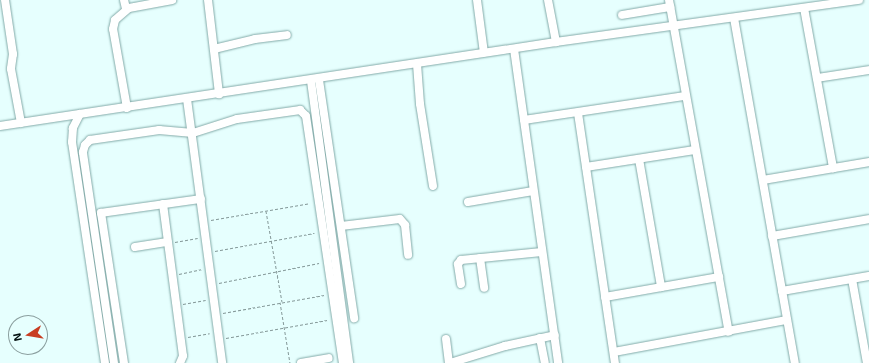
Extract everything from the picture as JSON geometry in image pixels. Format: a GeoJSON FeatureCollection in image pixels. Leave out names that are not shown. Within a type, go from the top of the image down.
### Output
{"type":"FeatureCollection","features":[{"type":"Feature","properties":{"kind":"street"},"geometry":{"type":"LineString","coordinates":[[5,0],[13,54],[12,71],[21,123]]}},
{"type":"Feature","properties":{"kind":"street"},"geometry":{"type":"LineString","coordinates":[[124,0],[126,9]]}},
{"type":"Feature","properties":{"kind":"street"},"geometry":{"type":"LineString","coordinates":[[127,108],[113,26],[116,17],[126,9],[172,0]]}},
{"type":"Feature","properties":{"kind":"street"},"geometry":{"type":"LineString","coordinates":[[208,0],[219,94]]}},
{"type":"Feature","properties":{"kind":"street"},"geometry":{"type":"LineString","coordinates":[[477,0],[484,53]]}},
{"type":"Feature","properties":{"kind":"street"},"geometry":{"type":"LineString","coordinates":[[548,0],[556,42]]}},
{"type":"Feature","properties":{"kind":"street"},"geometry":{"type":"LineString","coordinates":[[0,126],[315,80],[514,48],[859,0]]}},
{"type":"Feature","properties":{"kind":"street"},"geometry":{"type":"LineString","coordinates":[[622,14],[670,3],[672,27],[729,332]]}},
{"type":"Feature","properties":{"kind":"street"},"geometry":{"type":"LineString","coordinates":[[804,8],[833,168]]}},
{"type":"Feature","properties":{"kind":"street"},"geometry":{"type":"LineString","coordinates":[[734,18],[795,363]]}},
{"type":"Feature","properties":{"kind":"street"},"geometry":{"type":"LineString","coordinates":[[214,49],[255,39],[288,35]]}},
{"type":"Feature","properties":{"kind":"street"},"geometry":{"type":"LineString","coordinates":[[514,48],[558,363]]}},
{"type":"Feature","properties":{"kind":"street"},"geometry":{"type":"LineString","coordinates":[[417,64],[420,104],[432,186]]}},
{"type":"Feature","properties":{"kind":"street"},"geometry":{"type":"LineString","coordinates":[[817,78],[869,70]]}},
{"type":"Feature","properties":{"kind":"street"},"geometry":{"type":"LineString","coordinates":[[315,80],[354,318]]}},
{"type":"Feature","properties":{"kind":"street"},"geometry":{"type":"LineString","coordinates":[[315,80],[349,363]]}},
{"type":"Feature","properties":{"kind":"street"},"geometry":{"type":"LineString","coordinates":[[524,120],[685,96]]}},
{"type":"Feature","properties":{"kind":"street"},"geometry":{"type":"LineString","coordinates":[[187,99],[193,133],[222,363]]}},
{"type":"Feature","properties":{"kind":"street"},"geometry":{"type":"LineString","coordinates":[[114,363],[84,147],[90,140],[159,130],[193,133],[236,119],[297,110],[306,114],[343,363]]}},
{"type":"Feature","properties":{"kind":"street"},"geometry":{"type":"LineString","coordinates":[[578,113],[615,363]]}},
{"type":"Feature","properties":{"kind":"street"},"geometry":{"type":"LineString","coordinates":[[80,114],[73,128],[72,142],[105,363]]}},
{"type":"Feature","properties":{"kind":"street"},"geometry":{"type":"LineString","coordinates":[[586,167],[695,150]]}},
{"type":"Feature","properties":{"kind":"street"},"geometry":{"type":"LineString","coordinates":[[639,159],[661,287]]}},
{"type":"Feature","properties":{"kind":"street"},"geometry":{"type":"LineString","coordinates":[[763,180],[869,162]]}},
{"type":"Feature","properties":{"kind":"street"},"geometry":{"type":"LineString","coordinates":[[468,202],[533,191]]}},
{"type":"Feature","properties":{"kind":"street"},"geometry":{"type":"LineString","coordinates":[[124,363],[101,213],[201,199]]}},
{"type":"Feature","properties":{"kind":"street"},"geometry":{"type":"LineString","coordinates":[[163,204],[184,356],[180,363]]}},
{"type":"Feature","properties":{"kind":"street"},"geometry":{"type":"LineString","coordinates":[[340,226],[400,219],[405,224],[408,255]]}},
{"type":"Feature","properties":{"kind":"street"},"geometry":{"type":"LineString","coordinates":[[772,236],[869,219]]}},
{"type":"Feature","properties":{"kind":"street"},"geometry":{"type":"LineString","coordinates":[[135,247],[168,242]]}},
{"type":"Feature","properties":{"kind":"street"},"geometry":{"type":"LineString","coordinates":[[461,284],[458,261],[542,252]]}},
{"type":"Feature","properties":{"kind":"street"},"geometry":{"type":"LineString","coordinates":[[480,258],[484,288]]}},
{"type":"Feature","properties":{"kind":"street"},"geometry":{"type":"LineString","coordinates":[[782,291],[869,276]]}},
{"type":"Feature","properties":{"kind":"street"},"geometry":{"type":"LineString","coordinates":[[605,297],[719,277]]}},
{"type":"Feature","properties":{"kind":"street"},"geometry":{"type":"LineString","coordinates":[[852,279],[866,333],[868,363]]}},
{"type":"Feature","properties":{"kind":"street"},"geometry":{"type":"LineString","coordinates":[[614,352],[729,332],[787,320]]}},
{"type":"Feature","properties":{"kind":"street"},"geometry":{"type":"LineString","coordinates":[[446,339],[450,363],[555,335]]}},
{"type":"Feature","properties":{"kind":"street"},"geometry":{"type":"LineString","coordinates":[[540,338],[545,363]]}},
{"type":"Feature","properties":{"kind":"street"},"geometry":{"type":"LineString","coordinates":[[301,363],[329,358]]}},
{"type":"Feature","properties":{"kind":"path"},"geometry":{"type":"LineString","coordinates":[[204,221],[310,203]]}},
{"type":"Feature","properties":{"kind":"path"},"geometry":{"type":"LineString","coordinates":[[266,210],[277,271],[290,363]]}},
{"type":"Feature","properties":{"kind":"path"},"geometry":{"type":"LineString","coordinates":[[208,253],[314,233]]}},
{"type":"Feature","properties":{"kind":"path"},"geometry":{"type":"LineString","coordinates":[[168,242],[206,237]]}},
{"type":"Feature","properties":{"kind":"path"},"geometry":{"type":"LineString","coordinates":[[212,284],[319,263]]}},
{"type":"Feature","properties":{"kind":"path"},"geometry":{"type":"LineString","coordinates":[[173,275],[210,268]]}},
{"type":"Feature","properties":{"kind":"path"},"geometry":{"type":"LineString","coordinates":[[216,314],[324,295]]}},
{"type":"Feature","properties":{"kind":"path"},"geometry":{"type":"LineString","coordinates":[[177,305],[214,299]]}},
{"type":"Feature","properties":{"kind":"path"},"geometry":{"type":"LineString","coordinates":[[181,338],[219,336],[284,328],[327,320]]}}]}
